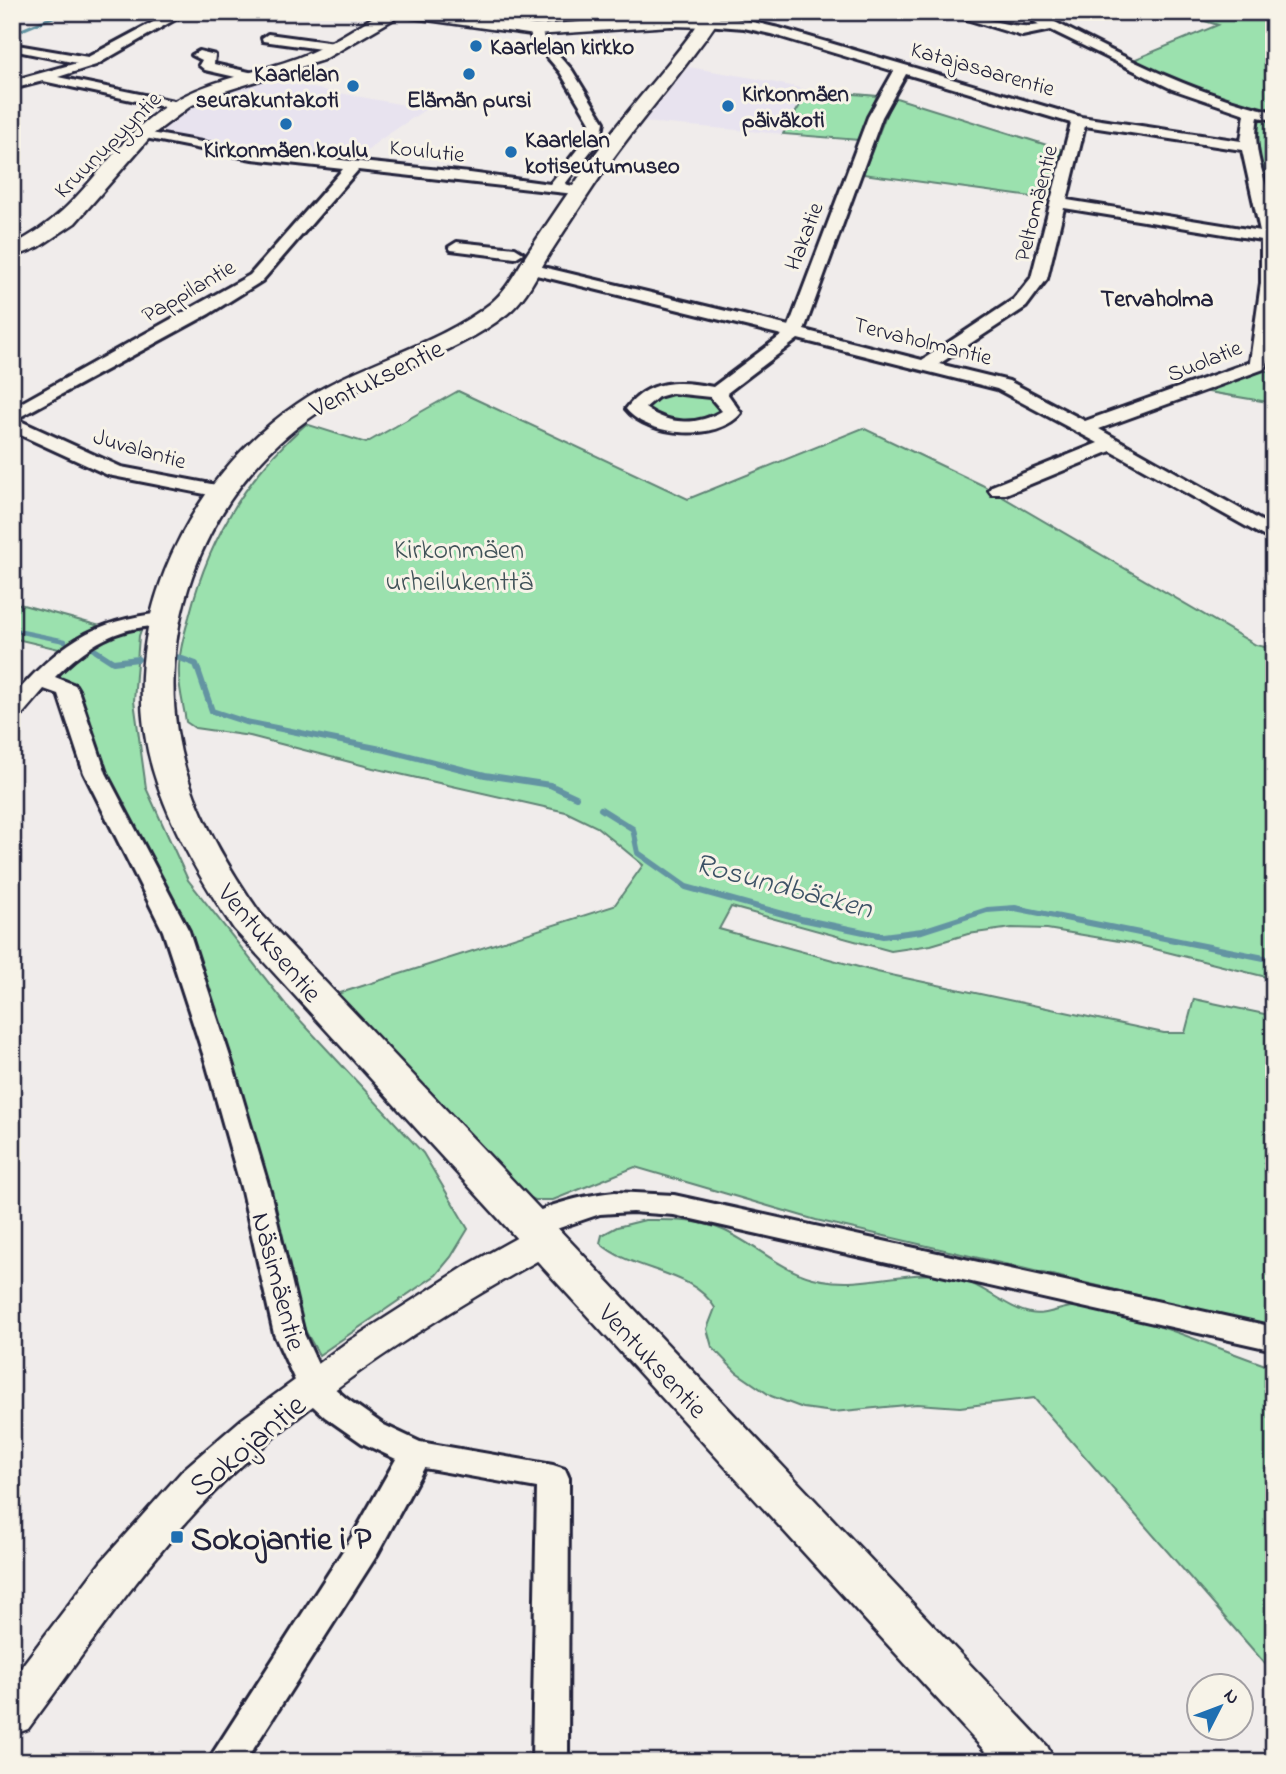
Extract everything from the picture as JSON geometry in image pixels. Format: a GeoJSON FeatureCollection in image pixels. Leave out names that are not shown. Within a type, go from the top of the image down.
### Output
{"type":"FeatureCollection","features":[{"type":"Feature","properties":{"kind":"main road","name":"Ventuksentie"},"geometry":{"type":"LineString","coordinates":[[711,17],[622,132],[569,191],[523,261],[509,299],[474,326],[444,344],[332,394],[285,424],[237,470],[220,491],[183,561],[163,619],[156,674],[165,751],[182,813],[222,887],[247,920],[536,1235],[1029,1762]]}},
{"type":"Feature","properties":{"kind":"street"},"geometry":{"type":"LineString","coordinates":[[12,85],[44,78],[91,62],[182,12]]}},
{"type":"Feature","properties":{"kind":"street","name":"Kruunupyyntie"},"geometry":{"type":"LineString","coordinates":[[12,252],[50,232],[83,204],[145,134],[178,106],[209,90],[306,61],[394,12]]}},
{"type":"Feature","properties":{"kind":"street"},"geometry":{"type":"LineString","coordinates":[[402,12],[463,16],[535,30],[711,17]]}},
{"type":"Feature","properties":{"kind":"street"},"geometry":{"type":"LineString","coordinates":[[948,12],[1022,32],[1053,26]]}},
{"type":"Feature","properties":{"kind":"street"},"geometry":{"type":"LineString","coordinates":[[1025,12],[1170,86],[1252,112],[1274,116]]}},
{"type":"Feature","properties":{"kind":"street","name":"Katajasaarentie"},"geometry":{"type":"LineString","coordinates":[[711,17],[774,31],[1079,121],[1124,130],[1246,146]]}},
{"type":"Feature","properties":{"kind":"street"},"geometry":{"type":"LineString","coordinates":[[535,30],[538,39],[565,71],[597,122],[594,138],[558,184],[569,191]]}},
{"type":"Feature","properties":{"kind":"street"},"geometry":{"type":"LineString","coordinates":[[268,38],[335,47]]}},
{"type":"Feature","properties":{"kind":"street"},"geometry":{"type":"LineString","coordinates":[[22,48],[91,62]]}},
{"type":"Feature","properties":{"kind":"street"},"geometry":{"type":"LineString","coordinates":[[199,55],[210,58],[206,65],[210,67],[253,78]]}},
{"type":"Feature","properties":{"kind":"street","name":"Hakatie"},"geometry":{"type":"LineString","coordinates":[[794,333],[876,117],[902,68]]}},
{"type":"Feature","properties":{"kind":"street"},"geometry":{"type":"LineString","coordinates":[[12,71],[178,106]]}},
{"type":"Feature","properties":{"kind":"street"},"geometry":{"type":"LineString","coordinates":[[1246,146],[1252,112]]}},
{"type":"Feature","properties":{"kind":"street","name":"Peltomäentie"},"geometry":{"type":"LineString","coordinates":[[926,365],[1026,298],[1040,279],[1079,121]]}},
{"type":"Feature","properties":{"kind":"street","name":"Koulutie"},"geometry":{"type":"LineString","coordinates":[[145,134],[252,155],[470,177],[569,191]]}},
{"type":"Feature","properties":{"kind":"street","name":"Suolatie"},"geometry":{"type":"LineString","coordinates":[[1084,428],[1266,367],[1269,237],[1246,146]]}},
{"type":"Feature","properties":{"kind":"street","name":"Pappilantie"},"geometry":{"type":"LineString","coordinates":[[12,415],[256,278],[354,165]]}},
{"type":"Feature","properties":{"kind":"street"},"geometry":{"type":"LineString","coordinates":[[1059,203],[1269,237]]}},
{"type":"Feature","properties":{"kind":"street","name":"Tervaholmantie"},"geometry":{"type":"LineString","coordinates":[[457,247],[523,261],[588,281],[1003,385],[1274,536]]}},
{"type":"Feature","properties":{"kind":"street"},"geometry":{"type":"LineString","coordinates":[[716,393],[794,333]]}},
{"type":"Feature","properties":{"kind":"street","name":"Juvalantie"},"geometry":{"type":"LineString","coordinates":[[12,424],[115,471],[220,491]]}},
{"type":"Feature","properties":{"kind":"street"},"geometry":{"type":"LineString","coordinates":[[999,490],[1112,444]]}},
{"type":"Feature","properties":{"kind":"street"},"geometry":{"type":"LineString","coordinates":[[12,712],[71,650],[102,630],[118,624],[163,619]]}},
{"type":"Feature","properties":{"kind":"street","name":"Näsimäentie"},"geometry":{"type":"LineString","coordinates":[[42,680],[67,690],[95,773],[156,886],[176,932],[256,1191],[289,1334],[313,1387],[336,1408],[373,1434],[415,1454],[553,1478],[550,1762]]}},
{"type":"Feature","properties":{"kind":"street"},"geometry":{"type":"LineString","coordinates":[[536,1235],[582,1205],[611,1200],[674,1205],[1274,1339]]}},
{"type":"Feature","properties":{"kind":"street","name":"Sokojantie"},"geometry":{"type":"LineString","coordinates":[[12,1715],[138,1548],[186,1494],[222,1459],[313,1387],[396,1327],[536,1235]]}},
{"type":"Feature","properties":{"kind":"street"},"geometry":{"type":"LineString","coordinates":[[225,1762],[365,1545],[415,1454]]}},
{"type":"Feature","properties":{"kind":"shaded area","name":"Kirkonmäen päiväkoti"},"geometry":{"type":"Polygon","coordinates":[[[688,67],[809,90],[783,134],[644,122],[688,67]]]}},
{"type":"Feature","properties":{"kind":"shaded area","name":"Kirkonmäen koulu"},"geometry":{"type":"Polygon","coordinates":[[[264,79],[426,109],[377,142],[356,162],[265,153],[169,135],[162,130],[180,112],[198,100],[215,92],[264,79]]]}},
{"type":"Feature","properties":{"kind":"green space"},"geometry":{"type":"Polygon","coordinates":[[[1175,12],[1274,12],[1274,106],[1267,110],[1232,101],[1165,76],[1133,60],[1218,25],[1175,12]]]}},
{"type":"Feature","properties":{"kind":"green space"},"geometry":{"type":"Polygon","coordinates":[[[809,90],[877,96],[859,140],[783,134],[809,90]]]}},
{"type":"Feature","properties":{"kind":"green space"},"geometry":{"type":"Polygon","coordinates":[[[893,97],[1066,151],[1053,200],[863,174],[893,97]]]}},
{"type":"Feature","properties":{"kind":"green space"},"geometry":{"type":"Polygon","coordinates":[[[1256,120],[1274,120],[1274,214],[1256,143],[1256,120]]]}},
{"type":"Feature","properties":{"kind":"green space"},"geometry":{"type":"Polygon","coordinates":[[[1260,369],[1274,373],[1274,403],[1203,391],[1260,369]]]}},
{"type":"Feature","properties":{"kind":"green space"},"geometry":{"type":"Polygon","coordinates":[[[673,389],[714,397],[725,410],[703,420],[684,422],[665,418],[643,408],[648,401],[673,389]]]}},
{"type":"Feature","properties":{"kind":"green space","name":"Kirkonmäen urheilukenttä"},"geometry":{"type":"Polygon","coordinates":[[[458,391],[688,499],[863,428],[982,485],[1256,645],[1274,649],[1274,979],[1131,943],[1047,929],[1012,928],[968,934],[931,945],[891,951],[731,907],[719,929],[877,972],[1164,1033],[1185,1033],[1194,999],[1274,1016],[1274,1327],[816,1220],[635,1167],[553,1200],[535,1200],[521,1193],[334,995],[614,906],[643,865],[597,827],[566,812],[373,768],[250,736],[195,728],[186,722],[179,660],[197,589],[232,511],[266,465],[306,424],[366,443],[458,391]]]}},
{"type":"Feature","properties":{"kind":"green space"},"geometry":{"type":"Polygon","coordinates":[[[12,602],[100,626],[63,650],[12,638],[12,602]]]}},
{"type":"Feature","properties":{"kind":"green space"},"geometry":{"type":"Polygon","coordinates":[[[142,627],[134,701],[146,788],[188,880],[287,1006],[423,1153],[468,1229],[436,1275],[319,1355],[306,1332],[289,1289],[284,1244],[270,1187],[185,930],[49,678],[108,632],[142,627]]]}},
{"type":"Feature","properties":{"kind":"green space"},"geometry":{"type":"Polygon","coordinates":[[[645,1220],[685,1221],[714,1226],[808,1277],[854,1282],[917,1275],[949,1276],[972,1284],[1011,1306],[1030,1313],[1079,1306],[1111,1312],[1274,1368],[1274,1674],[1034,1398],[960,1407],[917,1404],[833,1412],[803,1408],[771,1396],[736,1372],[712,1347],[707,1329],[715,1308],[705,1295],[677,1278],[613,1253],[600,1243],[602,1235],[617,1227],[645,1220]]]}},
{"type":"Feature","properties":{"kind":"waterway"},"geometry":{"type":"LineString","coordinates":[[12,34],[65,12]]}},
{"type":"Feature","properties":{"kind":"waterway","name":"Rosundbäcken"},"geometry":{"type":"LineString","coordinates":[[12,630],[65,641]]}},
{"type":"Feature","properties":{"kind":"waterway"},"geometry":{"type":"LineString","coordinates":[[89,647],[99,653]]}},
{"type":"Feature","properties":{"kind":"waterway"},"geometry":{"type":"LineString","coordinates":[[96,651],[113,662],[138,659]]}},
{"type":"Feature","properties":{"kind":"waterway","name":"Rosundbäcken"},"geometry":{"type":"LineString","coordinates":[[177,657],[196,664],[212,711],[246,722],[386,750],[485,775],[550,785],[576,797]]}},
{"type":"Feature","properties":{"kind":"waterway","name":"Rosundbäcken"},"geometry":{"type":"LineString","coordinates":[[601,809],[633,829],[638,853],[686,887],[801,919],[883,936],[922,931],[987,910],[1015,908],[1274,960]]}},
{"type":"Feature","properties":{"kind":"place","name":"Kaarlelan kirkko"},"geometry":{"type":"Point","coordinates":[476,46]}},
{"type":"Feature","properties":{"kind":"place","name":"Elämän pursi"},"geometry":{"type":"Point","coordinates":[469,74]}},
{"type":"Feature","properties":{"kind":"place","name":"Kaarlelan seurakuntakoti"},"geometry":{"type":"Point","coordinates":[353,86]}},
{"type":"Feature","properties":{"kind":"place","name":"Kirkonmäen päiväkoti"},"geometry":{"type":"Point","coordinates":[728,106]}},
{"type":"Feature","properties":{"kind":"place","name":"Kirkonmäen koulu"},"geometry":{"type":"Point","coordinates":[286,124]}},
{"type":"Feature","properties":{"kind":"place","name":"Kaarlelan kotiseutumuseo"},"geometry":{"type":"Point","coordinates":[511,152]}},
{"type":"Feature","properties":{"kind":"place","name":"Sokojantie i P"},"geometry":{"type":"Point","coordinates":[177,1537]}},
{"type":"Feature","properties":{"kind":"district","name":"Tervaholma"},"geometry":{"type":"Point","coordinates":[1157,298]}}]}
